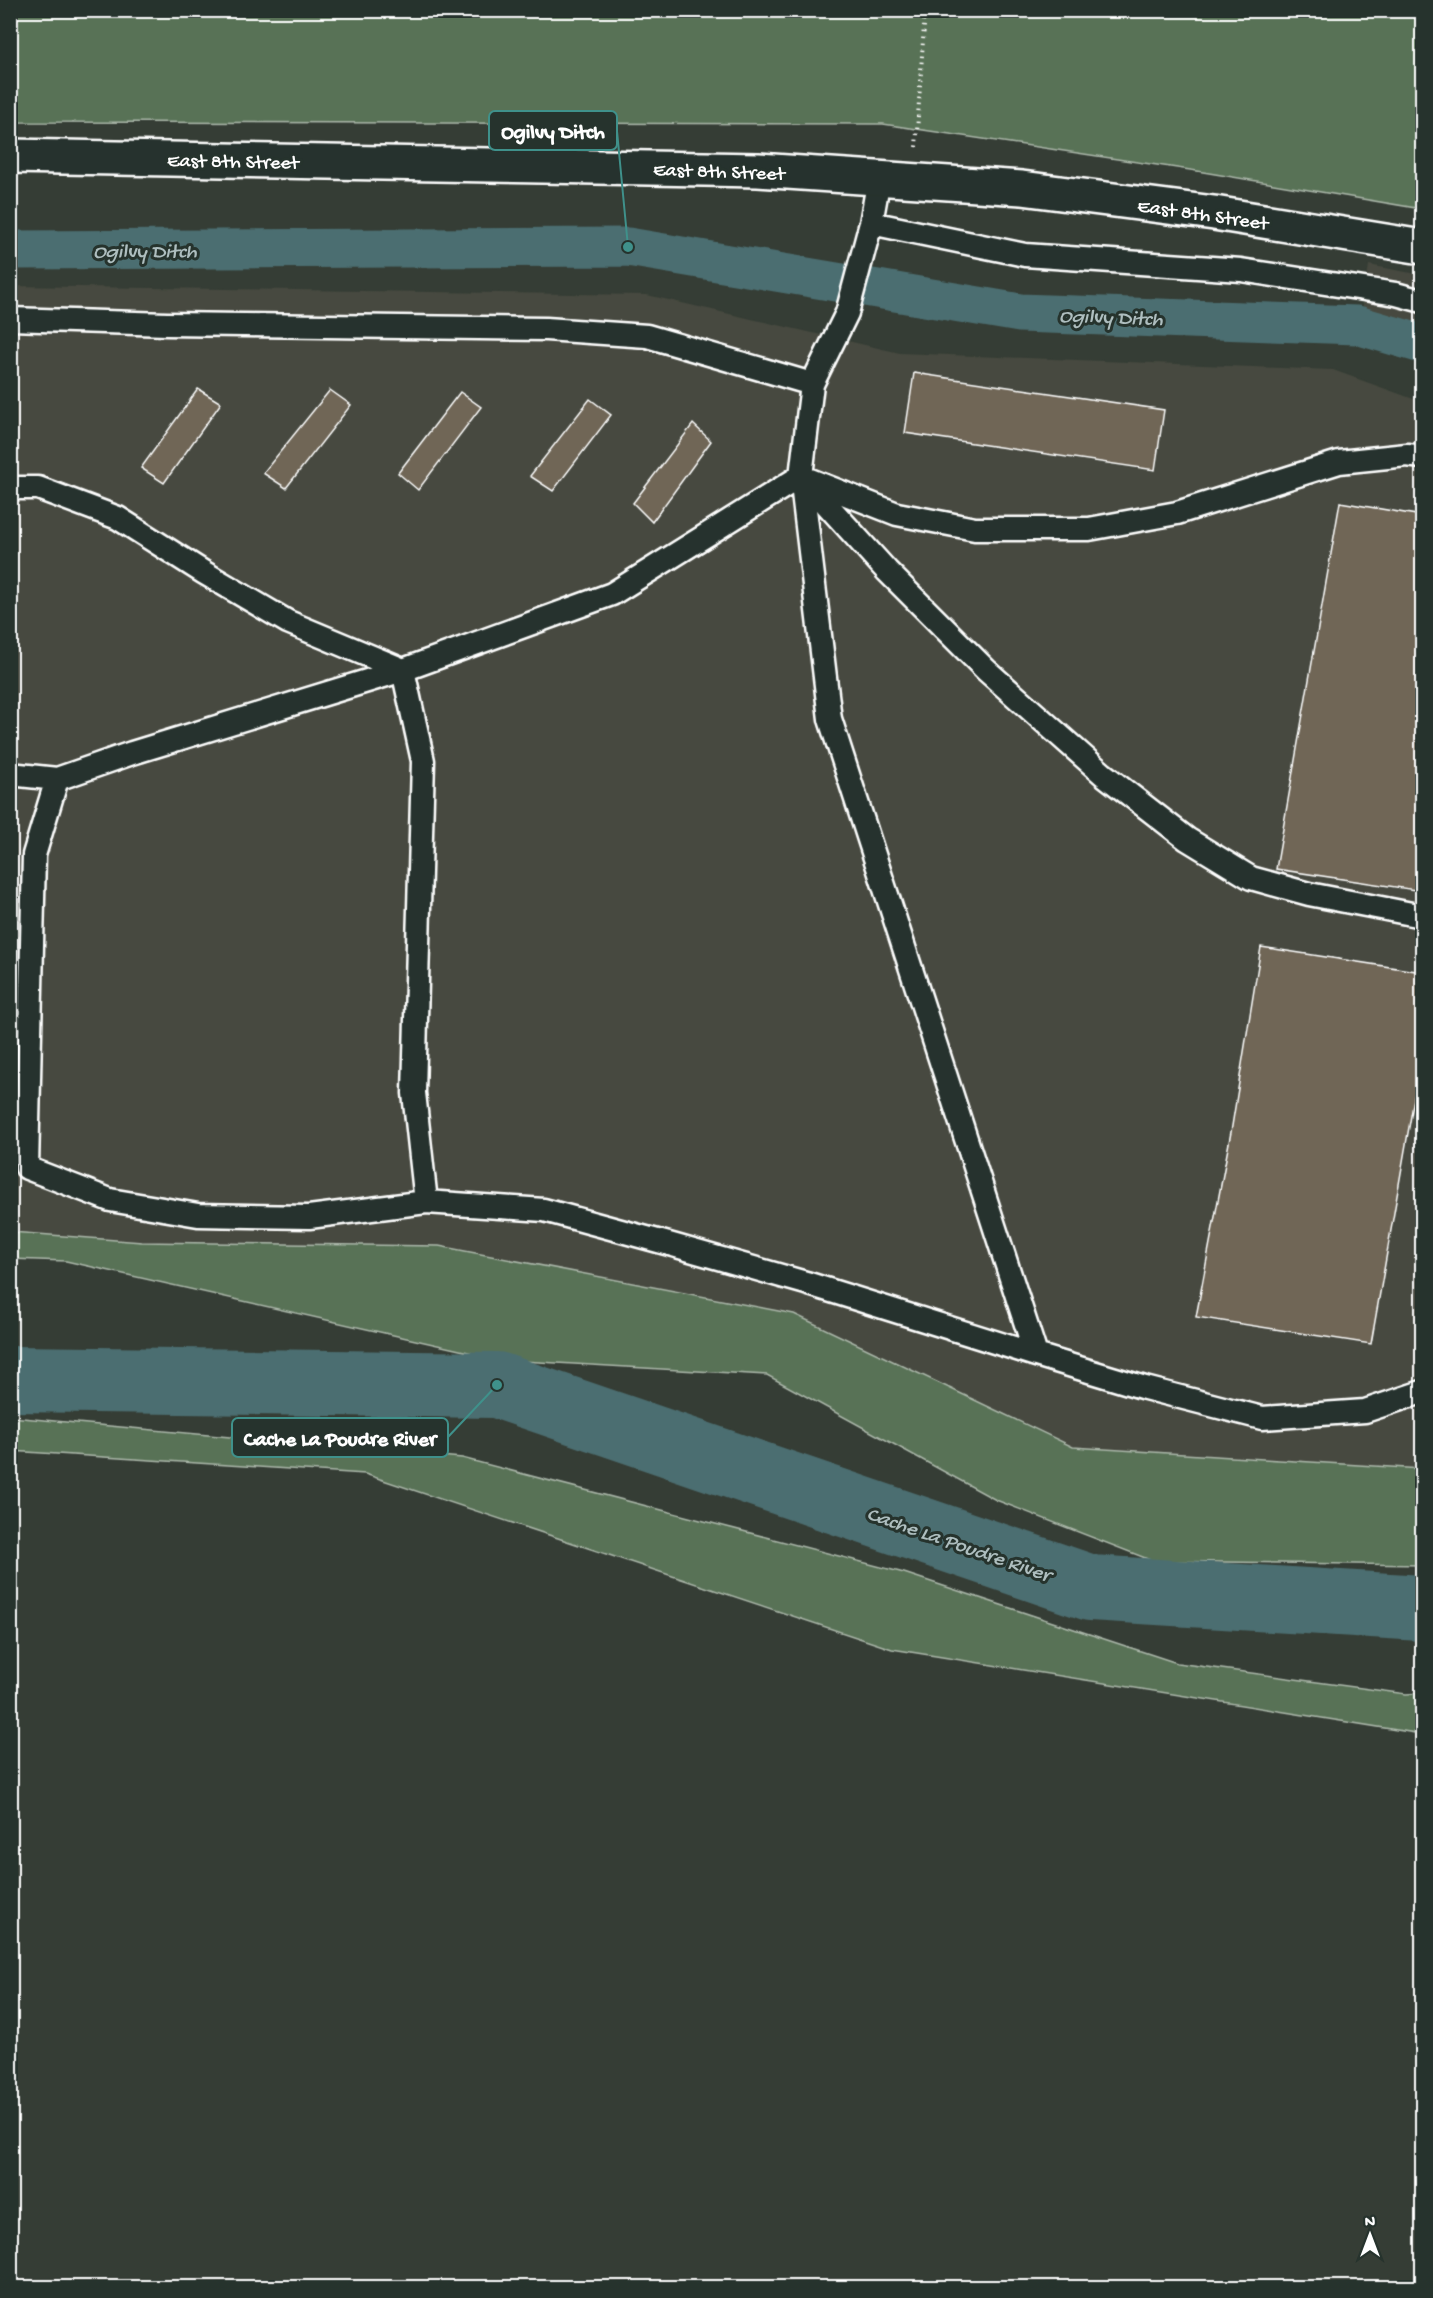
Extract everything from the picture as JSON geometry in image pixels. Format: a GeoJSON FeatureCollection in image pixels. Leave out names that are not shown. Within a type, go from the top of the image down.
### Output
{"type":"FeatureCollection","features":[{"type":"Feature","properties":{"kind":"main road","name":"East 8th Street"},"geometry":{"type":"LineString","coordinates":[[10,156],[758,170],[1022,188],[1214,213],[1422,247]]}},
{"type":"Feature","properties":{"kind":"lane"},"geometry":{"type":"LineString","coordinates":[[879,178],[864,253],[846,313],[812,384],[801,476],[830,719],[1036,1355]]}},
{"type":"Feature","properties":{"kind":"lane"},"geometry":{"type":"LineString","coordinates":[[871,223],[1025,255],[1241,270],[1396,294],[1422,301]]}},
{"type":"Feature","properties":{"kind":"lane"},"geometry":{"type":"LineString","coordinates":[[10,319],[178,324],[546,329],[647,336],[812,384]]}},
{"type":"Feature","properties":{"kind":"lane"},"geometry":{"type":"LineString","coordinates":[[801,476],[897,514],[975,529],[1089,529],[1177,513],[1339,462],[1407,455],[1422,457]]}},
{"type":"Feature","properties":{"kind":"lane"},"geometry":{"type":"LineString","coordinates":[[10,774],[57,779],[132,753],[403,670],[612,594],[801,476]]}},
{"type":"Feature","properties":{"kind":"lane"},"geometry":{"type":"LineString","coordinates":[[801,476],[887,571],[986,670],[1103,774],[1186,838],[1251,878],[1308,894],[1422,916]]}},
{"type":"Feature","properties":{"kind":"lane"},"geometry":{"type":"LineString","coordinates":[[10,488],[38,488],[118,518],[288,622],[403,670]]}},
{"type":"Feature","properties":{"kind":"lane"},"geometry":{"type":"LineString","coordinates":[[403,670],[423,761],[414,1093],[426,1202]]}},
{"type":"Feature","properties":{"kind":"lane"},"geometry":{"type":"LineString","coordinates":[[57,779],[34,855],[19,1174],[110,1200],[198,1215],[309,1216],[426,1202],[543,1210],[806,1283],[1145,1388],[1262,1418],[1365,1411],[1422,1392]]}},
{"type":"Feature","properties":{"kind":"path"},"geometry":{"type":"LineString","coordinates":[[913,181],[926,10]]}},
{"type":"Feature","properties":{"kind":"shaded area"},"geometry":{"type":"Polygon","coordinates":[[[1369,265],[1422,275],[1422,334],[1361,318],[1369,265]]]}},
{"type":"Feature","properties":{"kind":"shaded area"},"geometry":{"type":"Polygon","coordinates":[[[10,286],[647,295],[900,353],[1333,370],[1422,402],[1422,1469],[1073,1447],[794,1314],[142,1242],[11,1232],[10,286]]]}},
{"type":"Feature","properties":{"kind":"green space"},"geometry":{"type":"Polygon","coordinates":[[[11,10],[1422,11],[1422,209],[1197,171],[883,124],[11,122],[11,10]]]}},
{"type":"Feature","properties":{"kind":"green space"},"geometry":{"type":"Polygon","coordinates":[[[11,1232],[142,1242],[439,1246],[794,1314],[1073,1447],[1422,1469],[1422,1565],[1153,1561],[996,1500],[767,1375],[504,1360],[66,1261],[11,1259],[11,1232]]]}},
{"type":"Feature","properties":{"kind":"green space"},"geometry":{"type":"Polygon","coordinates":[[[11,1417],[462,1458],[904,1573],[1177,1663],[1406,1694],[1422,1693],[1422,1734],[892,1649],[365,1474],[11,1451],[11,1417]]]}},
{"type":"Feature","properties":{"kind":"building"},"geometry":{"type":"Polygon","coordinates":[[[914,373],[1164,410],[1155,470],[905,433],[914,373]]]}},
{"type":"Feature","properties":{"kind":"building"},"geometry":{"type":"Polygon","coordinates":[[[198,389],[221,403],[164,483],[141,468],[198,389]]]}},
{"type":"Feature","properties":{"kind":"building"},"geometry":{"type":"Polygon","coordinates":[[[330,390],[351,405],[286,488],[263,473],[330,390]]]}},
{"type":"Feature","properties":{"kind":"building"},"geometry":{"type":"Polygon","coordinates":[[[460,392],[481,407],[418,490],[398,473],[460,392]]]}},
{"type":"Feature","properties":{"kind":"building"},"geometry":{"type":"Polygon","coordinates":[[[590,399],[611,415],[553,491],[530,476],[590,399]]]}},
{"type":"Feature","properties":{"kind":"building"},"geometry":{"type":"Polygon","coordinates":[[[693,424],[711,441],[652,522],[633,503],[693,424]]]}},
{"type":"Feature","properties":{"kind":"building"},"geometry":{"type":"Polygon","coordinates":[[[1340,502],[1422,516],[1422,891],[1276,869],[1340,502]]]}},
{"type":"Feature","properties":{"kind":"building"},"geometry":{"type":"Polygon","coordinates":[[[1261,947],[1422,972],[1422,1053],[1371,1344],[1196,1317],[1231,1132],[1261,947]]]}},
{"type":"Feature","properties":{"kind":"waterway","name":"Ogilvy Ditch"},"geometry":{"type":"LineString","coordinates":[[10,250],[628,247],[1020,313],[1357,325],[1422,344]]}},
{"type":"Feature","properties":{"kind":"waterway","name":"Cache La Poudre River"},"geometry":{"type":"LineString","coordinates":[[10,1379],[497,1385],[1091,1588],[1422,1608]]}},
{"type":"Feature","properties":{"kind":"place","name":"Ogilvy Ditch"},"geometry":{"type":"Point","coordinates":[628,247]}},
{"type":"Feature","properties":{"kind":"place","name":"Cache La Poudre River"},"geometry":{"type":"Point","coordinates":[497,1385]}}]}
